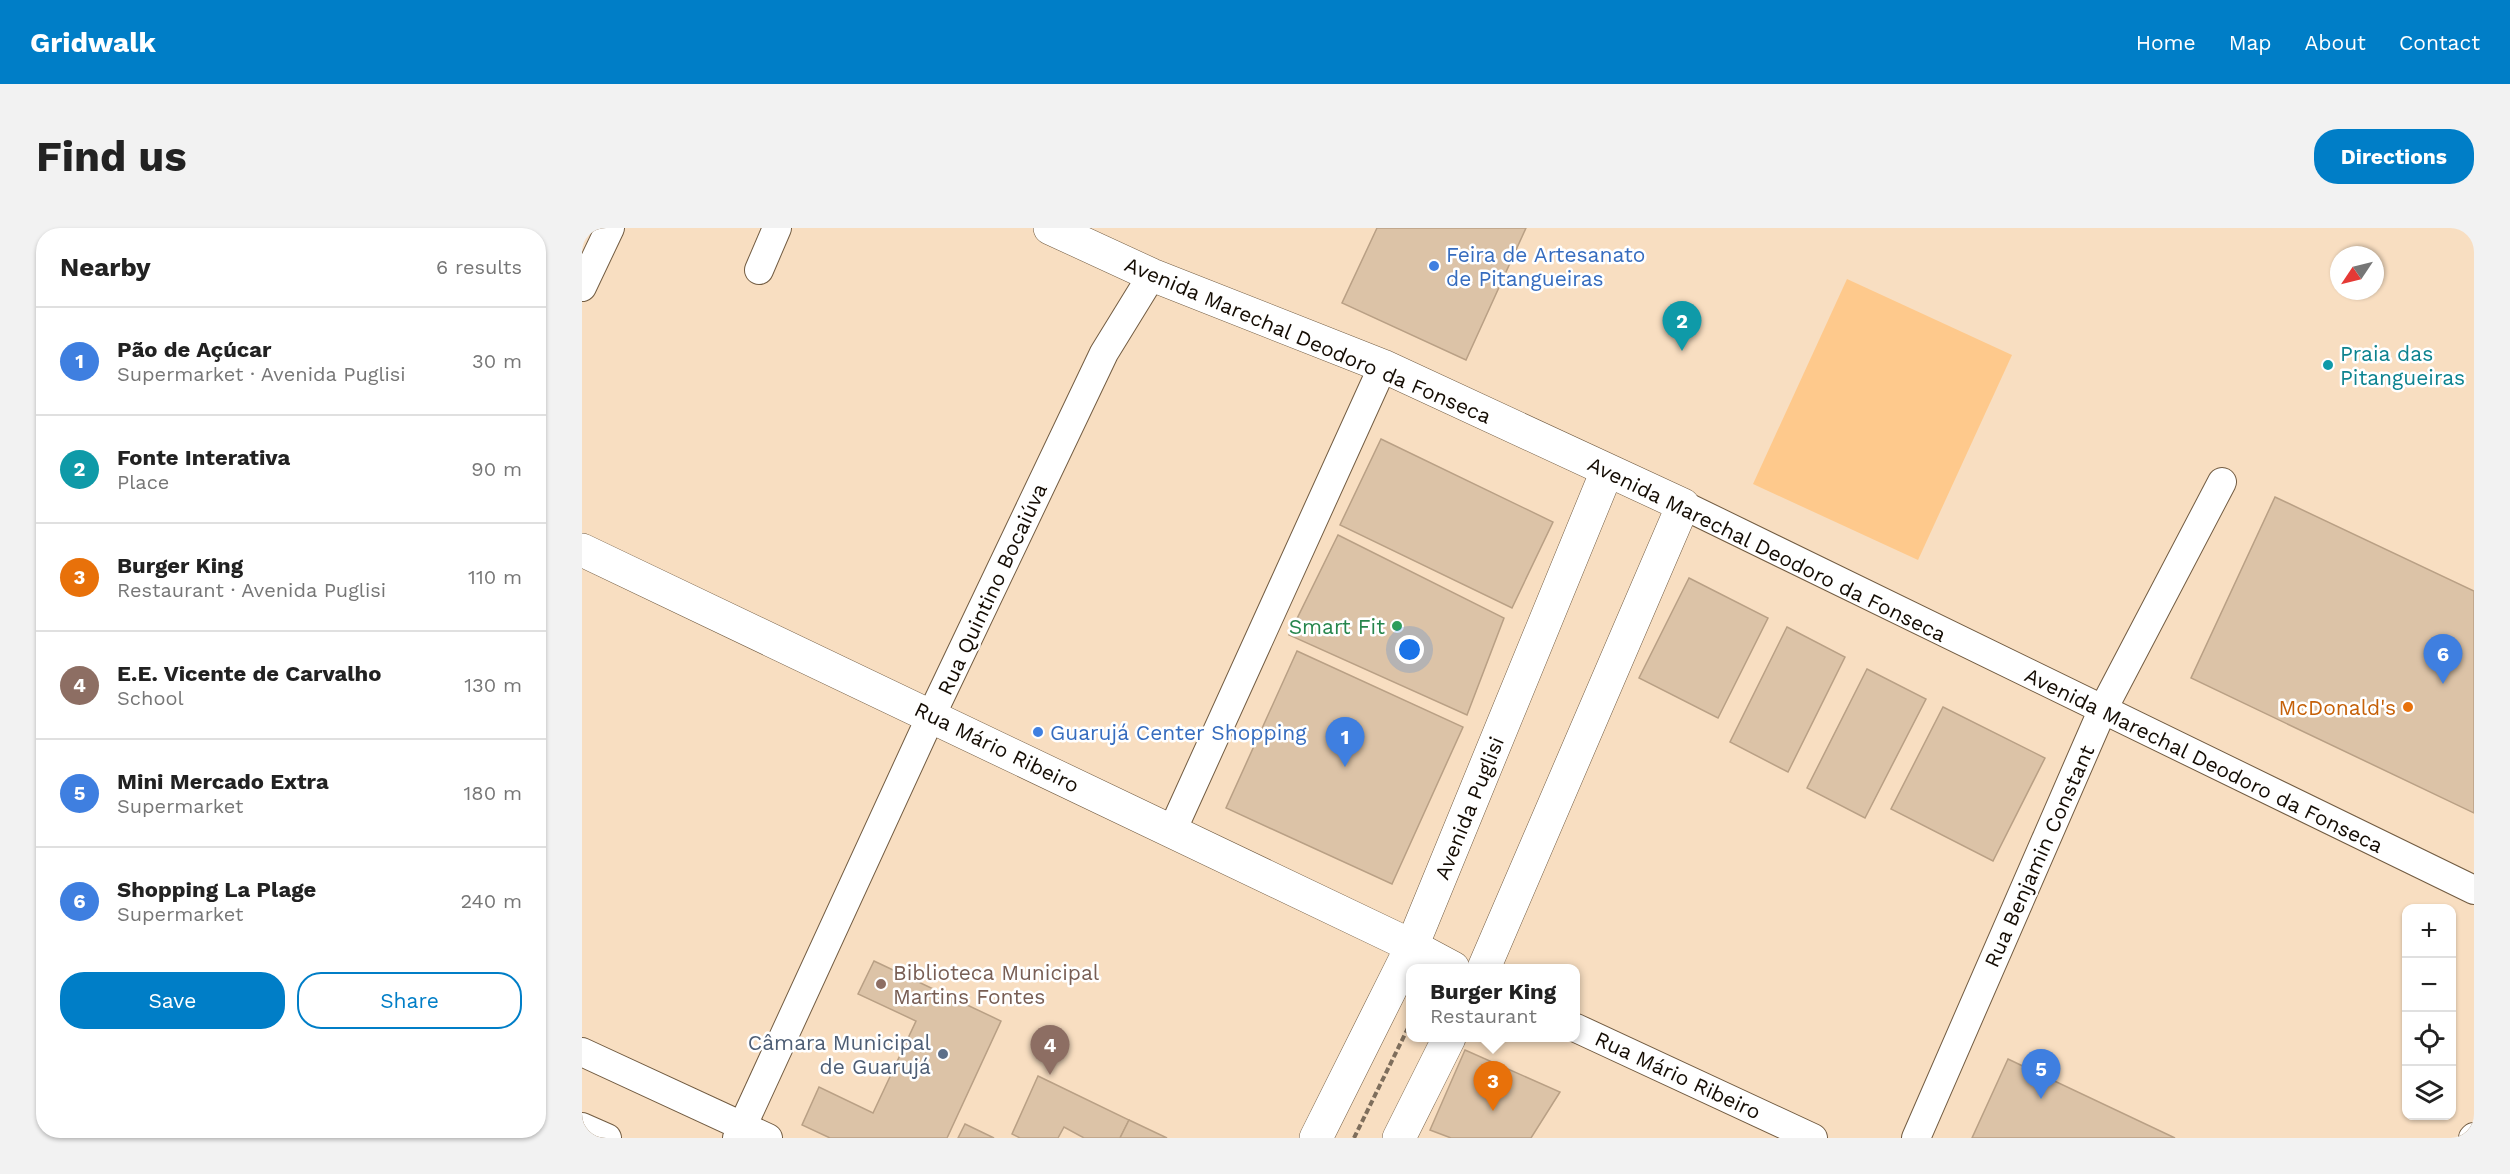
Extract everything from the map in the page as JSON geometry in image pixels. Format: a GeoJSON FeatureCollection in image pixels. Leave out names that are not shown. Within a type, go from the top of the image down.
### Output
{"type":"FeatureCollection","features":[{"type":"Feature","properties":{"kind":"main road","name":"Avenida Marechal Deodoro da Fonseca"},"geometry":{"type":"LineString","coordinates":[[1050,228],[1152,275],[1383,366],[1683,506]]}},
{"type":"Feature","properties":{"kind":"main road","name":"Avenida Puglisi"},"geometry":{"type":"LineString","coordinates":[[1316,1138],[1412,946],[1607,471]]}},
{"type":"Feature","properties":{"kind":"main road"},"geometry":{"type":"LineString","coordinates":[[1486,964],[1683,506]]}},
{"type":"Feature","properties":{"kind":"main road","name":"Rua Mário Ribeiro"},"geometry":{"type":"LineString","coordinates":[[582,550],[1412,946],[1444,964]]}},
{"type":"Feature","properties":{"kind":"main road"},"geometry":{"type":"LineString","coordinates":[[1399,1138],[1447,1042]]}},
{"type":"Feature","properties":{"kind":"street"},"geometry":{"type":"LineString","coordinates":[[582,287],[610,228]]}},
{"type":"Feature","properties":{"kind":"street"},"geometry":{"type":"LineString","coordinates":[[759,270],[777,228]]}},
{"type":"Feature","properties":{"kind":"street","name":"Rua Quintino Bocaiúva"},"geometry":{"type":"LineString","coordinates":[[740,1132],[931,716],[1104,353],[1152,275]]}},
{"type":"Feature","properties":{"kind":"street"},"geometry":{"type":"LineString","coordinates":[[1172,831],[1383,366]]}},
{"type":"Feature","properties":{"kind":"street","name":"Rua Benjamin Constant"},"geometry":{"type":"LineString","coordinates":[[1916,1138],[2102,711],[2222,482]]}},
{"type":"Feature","properties":{"kind":"street","name":"Avenida Marechal Deodoro da Fonseca"},"geometry":{"type":"LineString","coordinates":[[1683,506],[2474,890]]}},
{"type":"Feature","properties":{"kind":"street","name":"Rua Mário Ribeiro"},"geometry":{"type":"LineString","coordinates":[[1580,1030],[1813,1138]]}},
{"type":"Feature","properties":{"kind":"street"},"geometry":{"type":"LineString","coordinates":[[582,1052],[740,1132],[768,1138]]}},
{"type":"Feature","properties":{"kind":"street"},"geometry":{"type":"LineString","coordinates":[[582,1127],[607,1138]]}},
{"type":"Feature","properties":{"kind":"path"},"geometry":{"type":"LineString","coordinates":[[1354,1138],[1406,1032]]}},
{"type":"Feature","properties":{"kind":"shaded area"},"geometry":{"type":"Polygon","coordinates":[[[1847,279],[2012,355],[1918,560],[1753,484],[1847,279]]]}},
{"type":"Feature","properties":{"kind":"building","name":"Feira de Artesanato de Pitangueiras"},"geometry":{"type":"Polygon","coordinates":[[[1377,228],[1526,228],[1466,360],[1342,303],[1377,228]]]}},
{"type":"Feature","properties":{"kind":"building"},"geometry":{"type":"Polygon","coordinates":[[[1381,439],[1553,522],[1512,608],[1340,525],[1381,439]]]}},
{"type":"Feature","properties":{"kind":"building"},"geometry":{"type":"Polygon","coordinates":[[[2275,497],[2474,591],[2474,813],[2191,678],[2275,497]]]}},
{"type":"Feature","properties":{"kind":"building","name":"Smart Fit"},"geometry":{"type":"Polygon","coordinates":[[[1338,535],[1504,618],[1467,715],[1289,635],[1338,535]]]}},
{"type":"Feature","properties":{"kind":"building"},"geometry":{"type":"Polygon","coordinates":[[[1689,578],[1768,618],[1718,718],[1639,678],[1689,578]]]}},
{"type":"Feature","properties":{"kind":"building"},"geometry":{"type":"Polygon","coordinates":[[[1787,627],[1845,657],[1788,772],[1730,742],[1787,627]]]}},
{"type":"Feature","properties":{"kind":"building"},"geometry":{"type":"Polygon","coordinates":[[[1297,651],[1463,727],[1392,884],[1226,808],[1297,651]]]}},
{"type":"Feature","properties":{"kind":"building"},"geometry":{"type":"Polygon","coordinates":[[[1867,669],[1926,699],[1865,818],[1807,788],[1867,669]]]}},
{"type":"Feature","properties":{"kind":"building"},"geometry":{"type":"Polygon","coordinates":[[[1943,707],[2045,758],[1993,861],[1891,809],[1943,707]]]}},
{"type":"Feature","properties":{"kind":"building","name":"Câmara Municipal de Guarujá"},"geometry":{"type":"Polygon","coordinates":[[[874,961],[1001,1021],[947,1138],[830,1138],[802,1125],[819,1087],[873,1113],[916,1021],[858,994],[874,961]]]}},
{"type":"Feature","properties":{"kind":"building"},"geometry":{"type":"Polygon","coordinates":[[[1465,1050],[1560,1092],[1531,1138],[1451,1138],[1430,1130],[1465,1050]]]}},
{"type":"Feature","properties":{"kind":"building"},"geometry":{"type":"Polygon","coordinates":[[[2008,1059],[2175,1138],[1972,1138],[2008,1059]]]}},
{"type":"Feature","properties":{"kind":"building"},"geometry":{"type":"Polygon","coordinates":[[[1038,1076],[1129,1120],[1120,1138],[1084,1138],[1064,1127],[1058,1138],[1020,1138],[1012,1134],[1038,1076]]]}},
{"type":"Feature","properties":{"kind":"building"},"geometry":{"type":"Polygon","coordinates":[[[1129,1120],[1167,1138],[1120,1138],[1129,1120]]]}},
{"type":"Feature","properties":{"kind":"building"},"geometry":{"type":"Polygon","coordinates":[[[965,1124],[994,1138],[958,1138],[965,1124]]]}},
{"type":"Feature","properties":{"kind":"place","name":"Feira de Artesanato de Pitangueiras"},"geometry":{"type":"Point","coordinates":[1434,266]}},
{"type":"Feature","properties":{"kind":"place","name":"Fonte Interativa"},"geometry":{"type":"Point","coordinates":[1682,351]}},
{"type":"Feature","properties":{"kind":"place","name":"Praia das Pitangueiras"},"geometry":{"type":"Point","coordinates":[2328,365]}},
{"type":"Feature","properties":{"kind":"place","name":"Smart Fit"},"geometry":{"type":"Point","coordinates":[1397,626]}},
{"type":"Feature","properties":{"kind":"place","name":"Shopping La Plage"},"geometry":{"type":"Point","coordinates":[2443,684]}},
{"type":"Feature","properties":{"kind":"place","name":"McDonald's"},"geometry":{"type":"Point","coordinates":[2408,707]}},
{"type":"Feature","properties":{"kind":"place","name":"Guarujá Center Shopping"},"geometry":{"type":"Point","coordinates":[1038,732]}},
{"type":"Feature","properties":{"kind":"place","name":"Pão de Açúcar"},"geometry":{"type":"Point","coordinates":[1345,767]}},
{"type":"Feature","properties":{"kind":"place","name":"Biblioteca Municipal Martins Fontes"},"geometry":{"type":"Point","coordinates":[881,984]}},
{"type":"Feature","properties":{"kind":"place","name":"Câmara Municipal de Guarujá"},"geometry":{"type":"Point","coordinates":[943,1054]}},
{"type":"Feature","properties":{"kind":"place","name":"E.E. Vicente de Carvalho"},"geometry":{"type":"Point","coordinates":[1050,1075]}},
{"type":"Feature","properties":{"kind":"place","name":"Mini Mercado Extra"},"geometry":{"type":"Point","coordinates":[2041,1099]}},
{"type":"Feature","properties":{"kind":"place","name":"Burger King"},"geometry":{"type":"Point","coordinates":[1493,1111]}}]}
